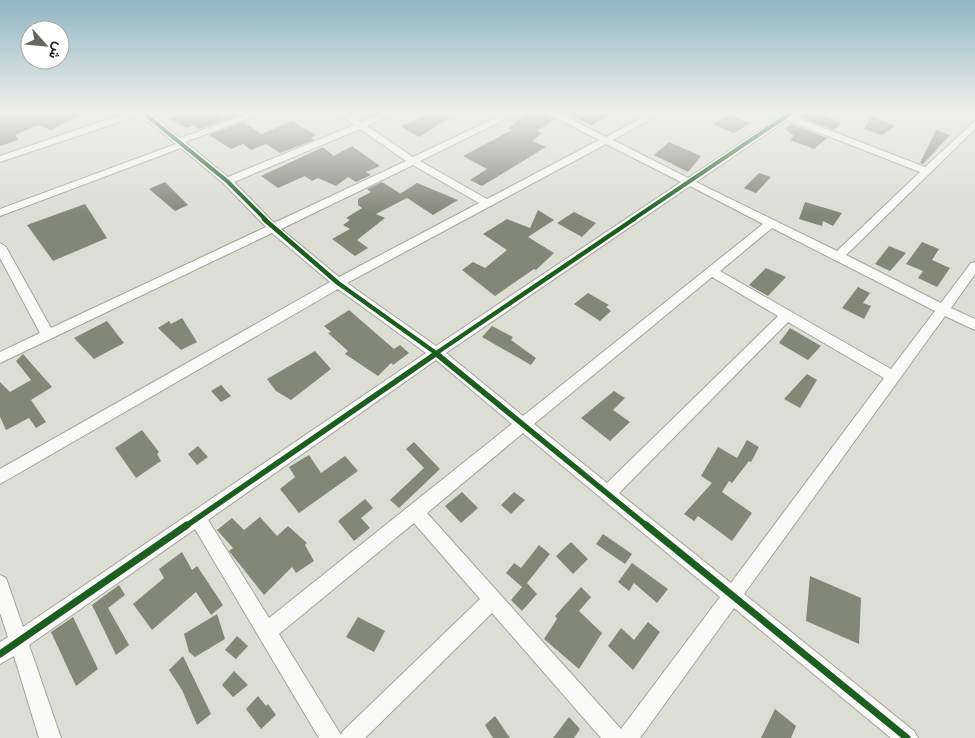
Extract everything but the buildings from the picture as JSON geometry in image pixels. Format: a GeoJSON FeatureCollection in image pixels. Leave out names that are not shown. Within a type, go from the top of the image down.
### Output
{"type":"FeatureCollection","features":[{"type":"Feature","properties":{"kind":"street"},"geometry":{"type":"LineString","coordinates":[[0,158],[39,145]]}},
{"type":"Feature","properties":{"kind":"street"},"geometry":{"type":"LineString","coordinates":[[0,213],[176,145]]}},
{"type":"Feature","properties":{"kind":"street"},"geometry":{"type":"LineString","coordinates":[[182,145],[227,180],[274,229],[338,283],[436,353],[907,738]]}},
{"type":"Feature","properties":{"kind":"street"},"geometry":{"type":"LineString","coordinates":[[227,180],[311,145]]}},
{"type":"Feature","properties":{"kind":"street"},"geometry":{"type":"LineString","coordinates":[[390,145],[414,162],[488,204]]}},
{"type":"Feature","properties":{"kind":"street"},"geometry":{"type":"LineString","coordinates":[[0,358],[448,145]]}},
{"type":"Feature","properties":{"kind":"street"},"geometry":{"type":"LineString","coordinates":[[0,477],[338,283],[599,145]]}},
{"type":"Feature","properties":{"kind":"street"},"geometry":{"type":"LineString","coordinates":[[612,145],[975,325]]}},
{"type":"Feature","properties":{"kind":"street"},"geometry":{"type":"LineString","coordinates":[[0,654],[436,353],[688,184],[740,145]]}},
{"type":"Feature","properties":{"kind":"street"},"geometry":{"type":"LineString","coordinates":[[863,145],[926,171]]}},
{"type":"Feature","properties":{"kind":"street"},"geometry":{"type":"LineString","coordinates":[[837,257],[953,145]]}},
{"type":"Feature","properties":{"kind":"street"},"geometry":{"type":"LineString","coordinates":[[267,632],[770,224]]}},
{"type":"Feature","properties":{"kind":"street"},"geometry":{"type":"LineString","coordinates":[[0,247],[48,335]]}},
{"type":"Feature","properties":{"kind":"street"},"geometry":{"type":"LineString","coordinates":[[627,738],[941,309],[975,266]]}},
{"type":"Feature","properties":{"kind":"street"},"geometry":{"type":"LineString","coordinates":[[712,272],[892,376]]}},
{"type":"Feature","properties":{"kind":"street"},"geometry":{"type":"LineString","coordinates":[[608,493],[787,315]]}},
{"type":"Feature","properties":{"kind":"street"},"geometry":{"type":"LineString","coordinates":[[416,512],[615,738]]}},
{"type":"Feature","properties":{"kind":"street"},"geometry":{"type":"LineString","coordinates":[[198,518],[331,738]]}},
{"type":"Feature","properties":{"kind":"street"},"geometry":{"type":"LineString","coordinates":[[0,584],[50,738]]}},
{"type":"Feature","properties":{"kind":"street"},"geometry":{"type":"LineString","coordinates":[[350,738],[493,600]]}},
{"type":"Feature","properties":{"kind":"cycle path"},"geometry":{"type":"LineString","coordinates":[[183,145],[227,181],[274,229],[338,283],[436,353],[907,738]]}},
{"type":"Feature","properties":{"kind":"cycle path"},"geometry":{"type":"LineString","coordinates":[[0,654],[436,353],[743,145]]}}]}
